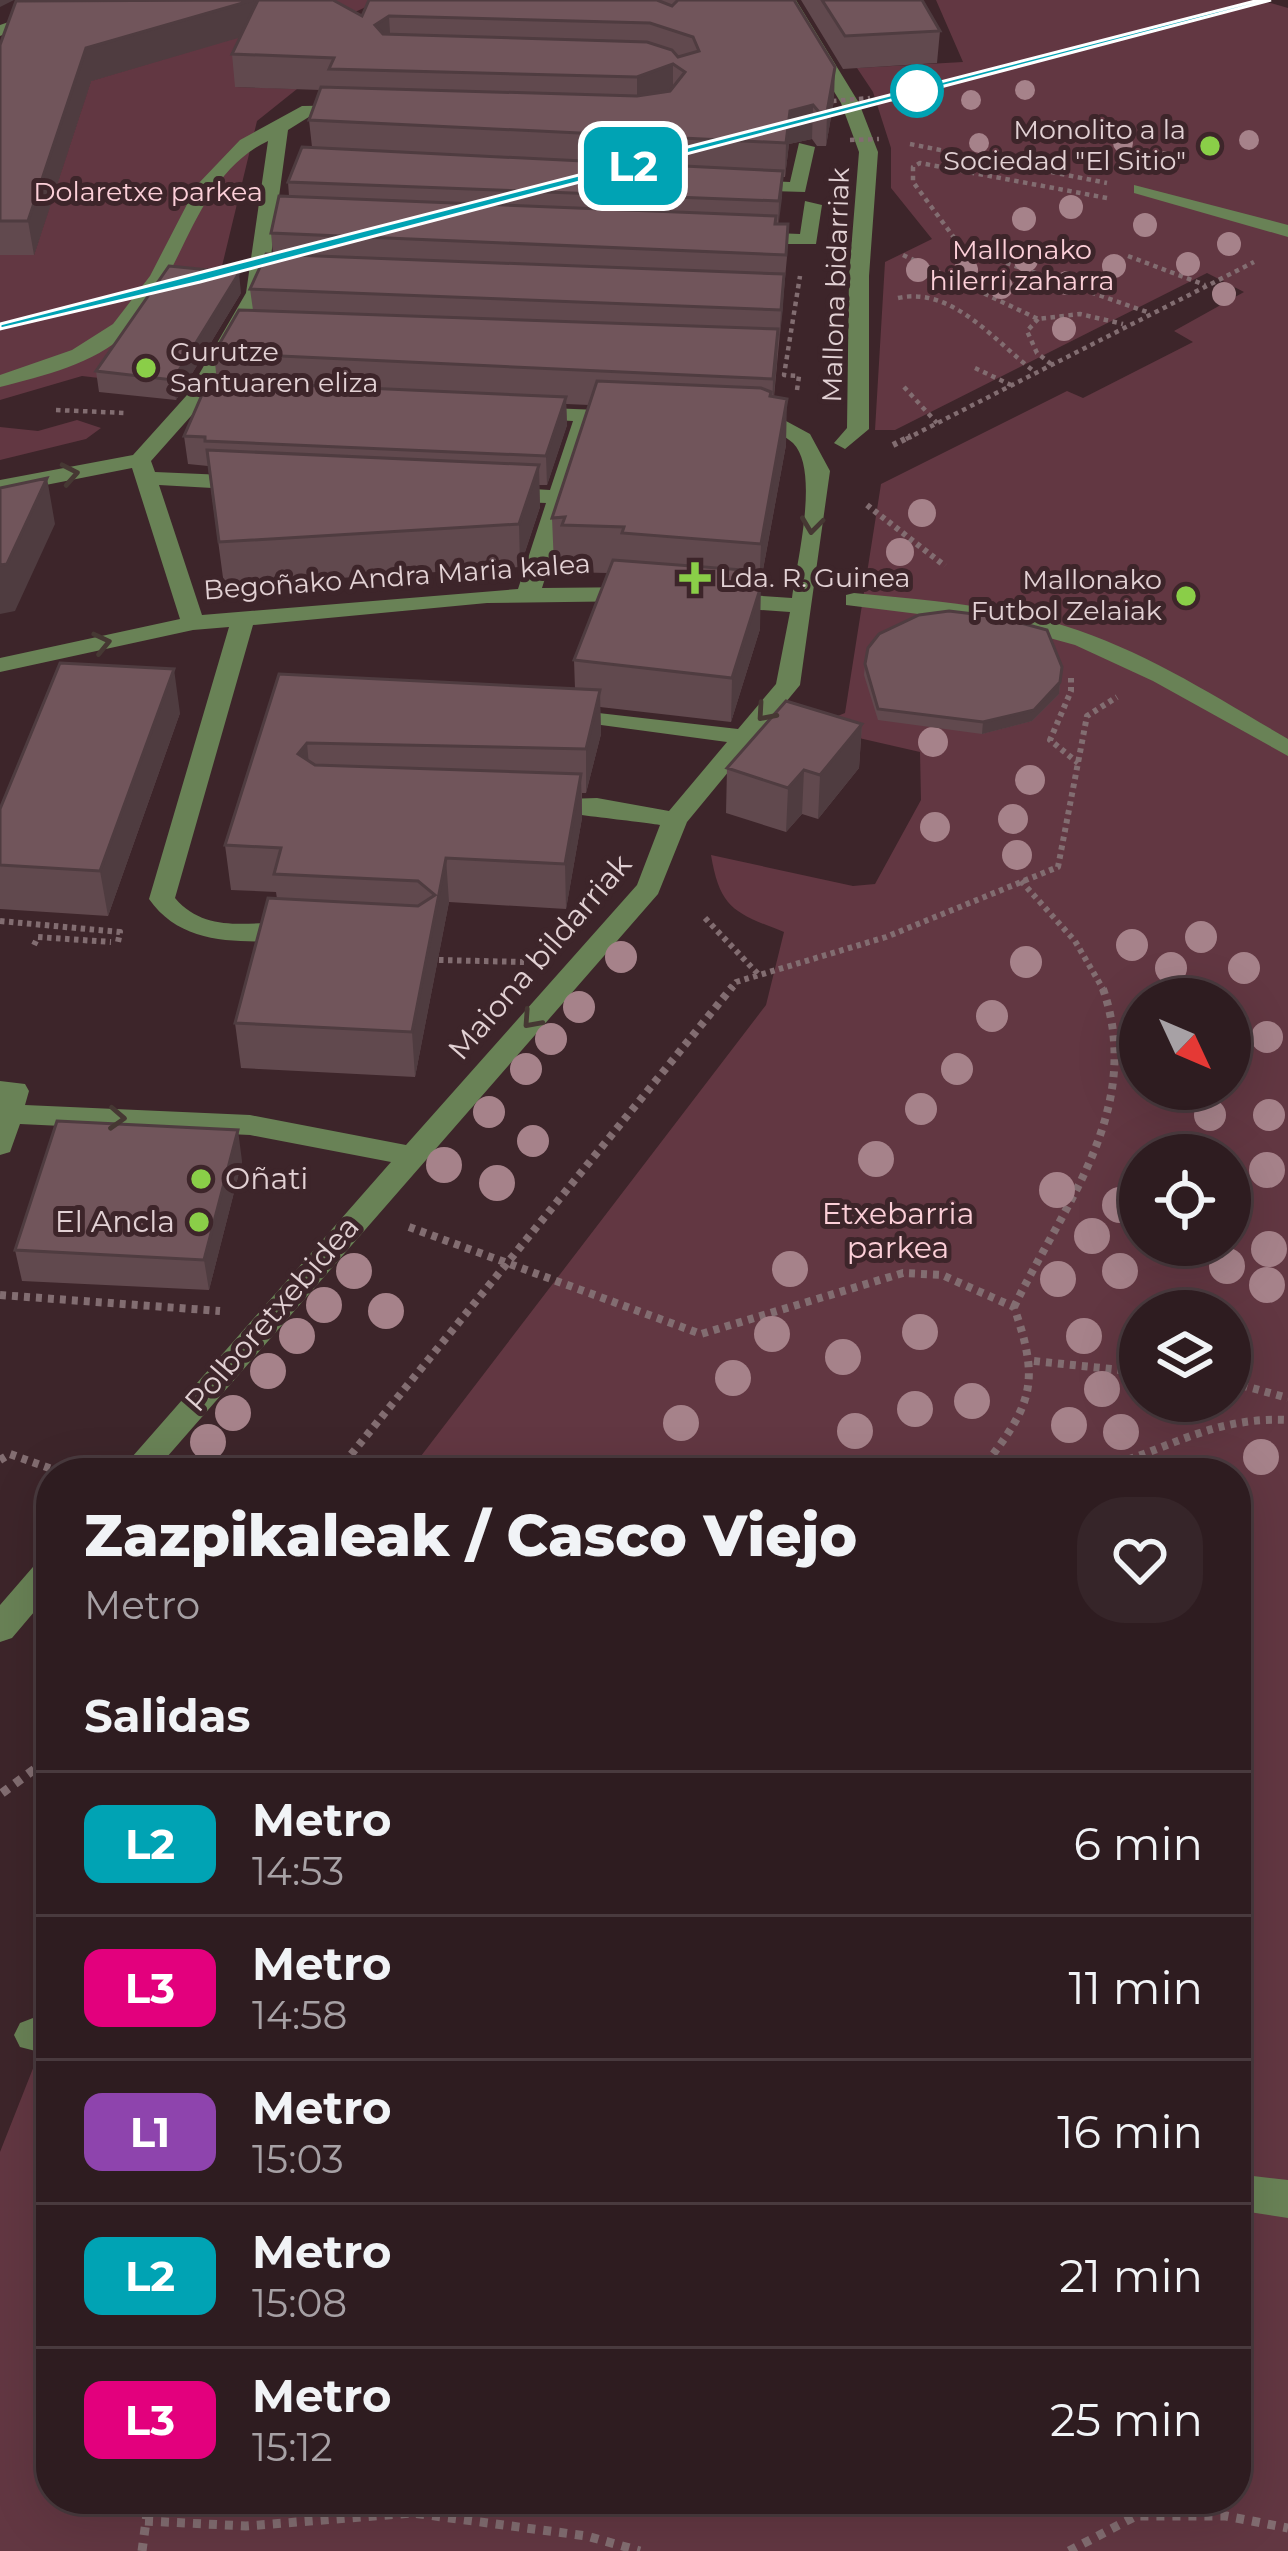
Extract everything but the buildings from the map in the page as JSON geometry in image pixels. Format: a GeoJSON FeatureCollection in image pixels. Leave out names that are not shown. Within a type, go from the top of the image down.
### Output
{"type":"FeatureCollection","features":[{"type":"Feature","properties":{"kind":"street"},"geometry":{"type":"LineString","coordinates":[[0,31],[88,0]]}},
{"type":"Feature","properties":{"kind":"street","name":"Mallona bidarriak"},"geometry":{"type":"LineString","coordinates":[[787,0],[864,133],[871,166],[873,188],[859,273],[858,429],[844,443]]}},
{"type":"Feature","properties":{"kind":"street"},"geometry":{"type":"LineString","coordinates":[[0,381],[67,359],[119,329],[161,278],[194,200],[211,176],[249,140],[308,110],[379,110]]}},
{"type":"Feature","properties":{"kind":"street"},"geometry":{"type":"LineString","coordinates":[[143,469],[180,416],[205,399],[232,333],[256,293],[286,123]]}},
{"type":"Feature","properties":{"kind":"street"},"geometry":{"type":"LineString","coordinates":[[718,184],[799,188],[806,147]]}},
{"type":"Feature","properties":{"kind":"street"},"geometry":{"type":"LineString","coordinates":[[277,162],[300,163]]}},
{"type":"Feature","properties":{"kind":"street"},"geometry":{"type":"LineString","coordinates":[[1141,189],[1288,231]]}},
{"type":"Feature","properties":{"kind":"street"},"geometry":{"type":"LineString","coordinates":[[715,236],[809,240],[812,206]]}},
{"type":"Feature","properties":{"kind":"street"},"geometry":{"type":"LineString","coordinates":[[268,218],[292,218]]}},
{"type":"Feature","properties":{"kind":"street"},"geometry":{"type":"LineString","coordinates":[[258,277],[282,278]]}},
{"type":"Feature","properties":{"kind":"street"},"geometry":{"type":"LineString","coordinates":[[232,333],[255,334]]}},
{"type":"Feature","properties":{"kind":"street"},"geometry":{"type":"LineString","coordinates":[[513,412],[652,418]]}},
{"type":"Feature","properties":{"kind":"street"},"geometry":{"type":"LineString","coordinates":[[528,595],[585,416]]}},
{"type":"Feature","properties":{"kind":"street","name":"Maiona bildarriak"},"geometry":{"type":"LineString","coordinates":[[409,1156],[650,888],[675,820],[788,685],[819,471],[802,440],[778,426],[720,421]]}},
{"type":"Feature","properties":{"kind":"street"},"geometry":{"type":"LineString","coordinates":[[143,469],[193,622]]}},
{"type":"Feature","properties":{"kind":"street"},"geometry":{"type":"LineString","coordinates":[[0,487],[143,469],[261,483]]}},
{"type":"Feature","properties":{"kind":"street"},"geometry":{"type":"LineString","coordinates":[[467,493],[559,497]]}},
{"type":"Feature","properties":{"kind":"street","name":"Begoñako Andra Maria kalea"},"geometry":{"type":"LineString","coordinates":[[5,664],[193,622],[528,595],[610,592],[803,606]]}},
{"type":"Feature","properties":{"kind":"street"},"geometry":{"type":"LineString","coordinates":[[854,600],[1023,622],[1082,640],[1154,673],[1288,749]]}},
{"type":"Feature","properties":{"kind":"street"},"geometry":{"type":"LineString","coordinates":[[243,618],[161,899],[172,917],[193,928],[330,934]]}},
{"type":"Feature","properties":{"kind":"street"},"geometry":{"type":"LineString","coordinates":[[0,690],[5,664]]}},
{"type":"Feature","properties":{"kind":"street"},"geometry":{"type":"LineString","coordinates":[[528,708],[730,735]]}},
{"type":"Feature","properties":{"kind":"street"},"geometry":{"type":"LineString","coordinates":[[527,804],[597,806],[675,820]]}},
{"type":"Feature","properties":{"kind":"street"},"geometry":{"type":"LineString","coordinates":[[0,1090],[15,1091],[0,1145]]}},
{"type":"Feature","properties":{"kind":"street"},"geometry":{"type":"LineString","coordinates":[[0,1113],[250,1125],[409,1156]]}},
{"type":"Feature","properties":{"kind":"street","name":"Polboretxebidea"},"geometry":{"type":"LineString","coordinates":[[147,1458],[409,1156]]}},
{"type":"Feature","properties":{"kind":"street"},"geometry":{"type":"LineString","coordinates":[[0,1628],[36,1586]]}},
{"type":"Feature","properties":{"kind":"street"},"geometry":{"type":"LineString","coordinates":[[1251,2194],[1288,2199]]}},
{"type":"Feature","properties":{"kind":"path"},"geometry":{"type":"LineString","coordinates":[[832,101],[870,98]]}},
{"type":"Feature","properties":{"kind":"path"},"geometry":{"type":"LineString","coordinates":[[850,140],[879,139],[1141,189]]}},
{"type":"Feature","properties":{"kind":"path"},"geometry":{"type":"LineString","coordinates":[[1107,198],[920,163],[913,167],[913,182],[961,247],[1150,313]]}},
{"type":"Feature","properties":{"kind":"path"},"geometry":{"type":"LineString","coordinates":[[901,254],[1038,319],[1080,314],[1125,325]]}},
{"type":"Feature","properties":{"kind":"path"},"geometry":{"type":"LineString","coordinates":[[1004,262],[1038,254]]}},
{"type":"Feature","properties":{"kind":"path"},"geometry":{"type":"LineString","coordinates":[[1128,256],[1206,286]]}},
{"type":"Feature","properties":{"kind":"path"},"geometry":{"type":"LineString","coordinates":[[887,448],[1268,256]]}},
{"type":"Feature","properties":{"kind":"path"},"geometry":{"type":"LineString","coordinates":[[896,318],[897,299],[929,295],[993,334],[1006,353],[1036,372]]}},
{"type":"Feature","properties":{"kind":"path"},"geometry":{"type":"LineString","coordinates":[[784,375],[795,300]]}},
{"type":"Feature","properties":{"kind":"path"},"geometry":{"type":"LineString","coordinates":[[1038,319],[1027,331],[1030,342],[1052,364]]}},
{"type":"Feature","properties":{"kind":"path"},"geometry":{"type":"LineString","coordinates":[[975,368],[1011,385]]}},
{"type":"Feature","properties":{"kind":"path"},"geometry":{"type":"LineString","coordinates":[[893,375],[937,423]]}},
{"type":"Feature","properties":{"kind":"path"},"geometry":{"type":"LineString","coordinates":[[43,409],[180,416]]}},
{"type":"Feature","properties":{"kind":"path"},"geometry":{"type":"LineString","coordinates":[[867,505],[1070,661],[1071,691],[1050,740],[1078,763]]}},
{"type":"Feature","properties":{"kind":"path"},"geometry":{"type":"LineString","coordinates":[[348,1458],[736,982],[886,937],[1058,866],[1088,716],[1154,673]]}},
{"type":"Feature","properties":{"kind":"path"},"geometry":{"type":"LineString","coordinates":[[990,1458],[1032,1394],[1034,1361],[1014,1307],[1032,1266],[1092,1168],[1110,1116],[1114,1061],[1102,984],[1021,880]]}},
{"type":"Feature","properties":{"kind":"path"},"geometry":{"type":"LineString","coordinates":[[705,918],[759,974]]}},
{"type":"Feature","properties":{"kind":"path"},"geometry":{"type":"LineString","coordinates":[[0,921],[120,932],[115,942],[38,937],[34,945]]}},
{"type":"Feature","properties":{"kind":"path"},"geometry":{"type":"LineString","coordinates":[[439,960],[537,963]]}},
{"type":"Feature","properties":{"kind":"path"},"geometry":{"type":"LineString","coordinates":[[407,1226],[504,1266],[701,1334],[903,1273],[942,1275],[1014,1307]]}},
{"type":"Feature","properties":{"kind":"path"},"geometry":{"type":"LineString","coordinates":[[0,1295],[232,1312]]}},
{"type":"Feature","properties":{"kind":"path"},"geometry":{"type":"LineString","coordinates":[[1034,1361],[1119,1370]]}},
{"type":"Feature","properties":{"kind":"path"},"geometry":{"type":"LineString","coordinates":[[1251,1388],[1288,1398]]}},
{"type":"Feature","properties":{"kind":"path"},"geometry":{"type":"LineString","coordinates":[[1119,1458],[1223,1421],[1288,1420]]}},
{"type":"Feature","properties":{"kind":"path"},"geometry":{"type":"LineString","coordinates":[[0,1460],[10,1454],[36,1463]]}},
{"type":"Feature","properties":{"kind":"path"},"geometry":{"type":"LineString","coordinates":[[2,1793],[36,1768]]}},
{"type":"Feature","properties":{"kind":"path"},"geometry":{"type":"LineString","coordinates":[[142,2551],[146,2514]]}},
{"type":"Feature","properties":{"kind":"path"},"geometry":{"type":"LineString","coordinates":[[145,2521],[246,2526],[399,2514]]}},
{"type":"Feature","properties":{"kind":"path"},"geometry":{"type":"LineString","coordinates":[[420,2514],[587,2536],[640,2551]]}},
{"type":"Feature","properties":{"kind":"path"},"geometry":{"type":"LineString","coordinates":[[1069,2551],[1136,2516],[1226,2516],[1288,2528]]}},
{"type":"Feature","properties":{"kind":"green space","name":"Dolaretxe parkea"},"geometry":{"type":"Polygon","coordinates":[[[309,0],[381,0],[247,62],[236,87],[297,89],[257,121],[216,291],[108,379],[82,376],[0,400],[0,255],[34,255],[91,81],[306,17],[309,0]]]}},
{"type":"Feature","properties":{"kind":"green space","name":"Etxebarria parkea"},"geometry":{"type":"Polygon","coordinates":[[[936,0],[1260,0],[1288,8],[1288,2551],[0,2551],[0,2152],[36,2061],[36,2514],[1251,2514],[1251,1458],[419,1458],[766,1005],[784,932],[732,907],[719,887],[711,855],[853,886],[875,884],[921,800],[920,752],[837,733],[783,738],[845,713],[881,484],[1067,391],[1083,398],[1193,342],[1174,331],[1244,292],[1207,273],[895,430],[875,430],[885,262],[932,239],[891,188],[891,148],[873,92],[857,68],[963,62],[936,0]]]}},
{"type":"Feature","properties":{"kind":"green space"},"geometry":{"type":"Polygon","coordinates":[[[77,420],[101,428],[86,439],[0,460],[0,427],[38,431],[77,420]]]}},
{"type":"Feature","properties":{"kind":"metro line","name":"L2"},"geometry":{"type":"LineString","coordinates":[[0,324],[194,279],[1264,0]]}},
{"type":"Feature","properties":{"kind":"place","name":"Monolito a la Sociedad \"El Sitio\""},"geometry":{"type":"Point","coordinates":[1210,146]}},
{"type":"Feature","properties":{"kind":"place","name":"Gurutze Santuaren eliza"},"geometry":{"type":"Point","coordinates":[146,368]}},
{"type":"Feature","properties":{"kind":"place","name":"Lda. R. Guinea"},"geometry":{"type":"Point","coordinates":[695,578]}},
{"type":"Feature","properties":{"kind":"place","name":"Mallonako Futbol Zelaiak"},"geometry":{"type":"Point","coordinates":[1186,596]}},
{"type":"Feature","properties":{"kind":"place","name":"Oñati"},"geometry":{"type":"Point","coordinates":[201,1179]}},
{"type":"Feature","properties":{"kind":"place","name":"El Ancla"},"geometry":{"type":"Point","coordinates":[199,1222]}},
{"type":"Feature","properties":{"kind":"park label","name":"Mallonako hilerri zaharra"},"geometry":{"type":"Point","coordinates":[1022,266]}}]}
